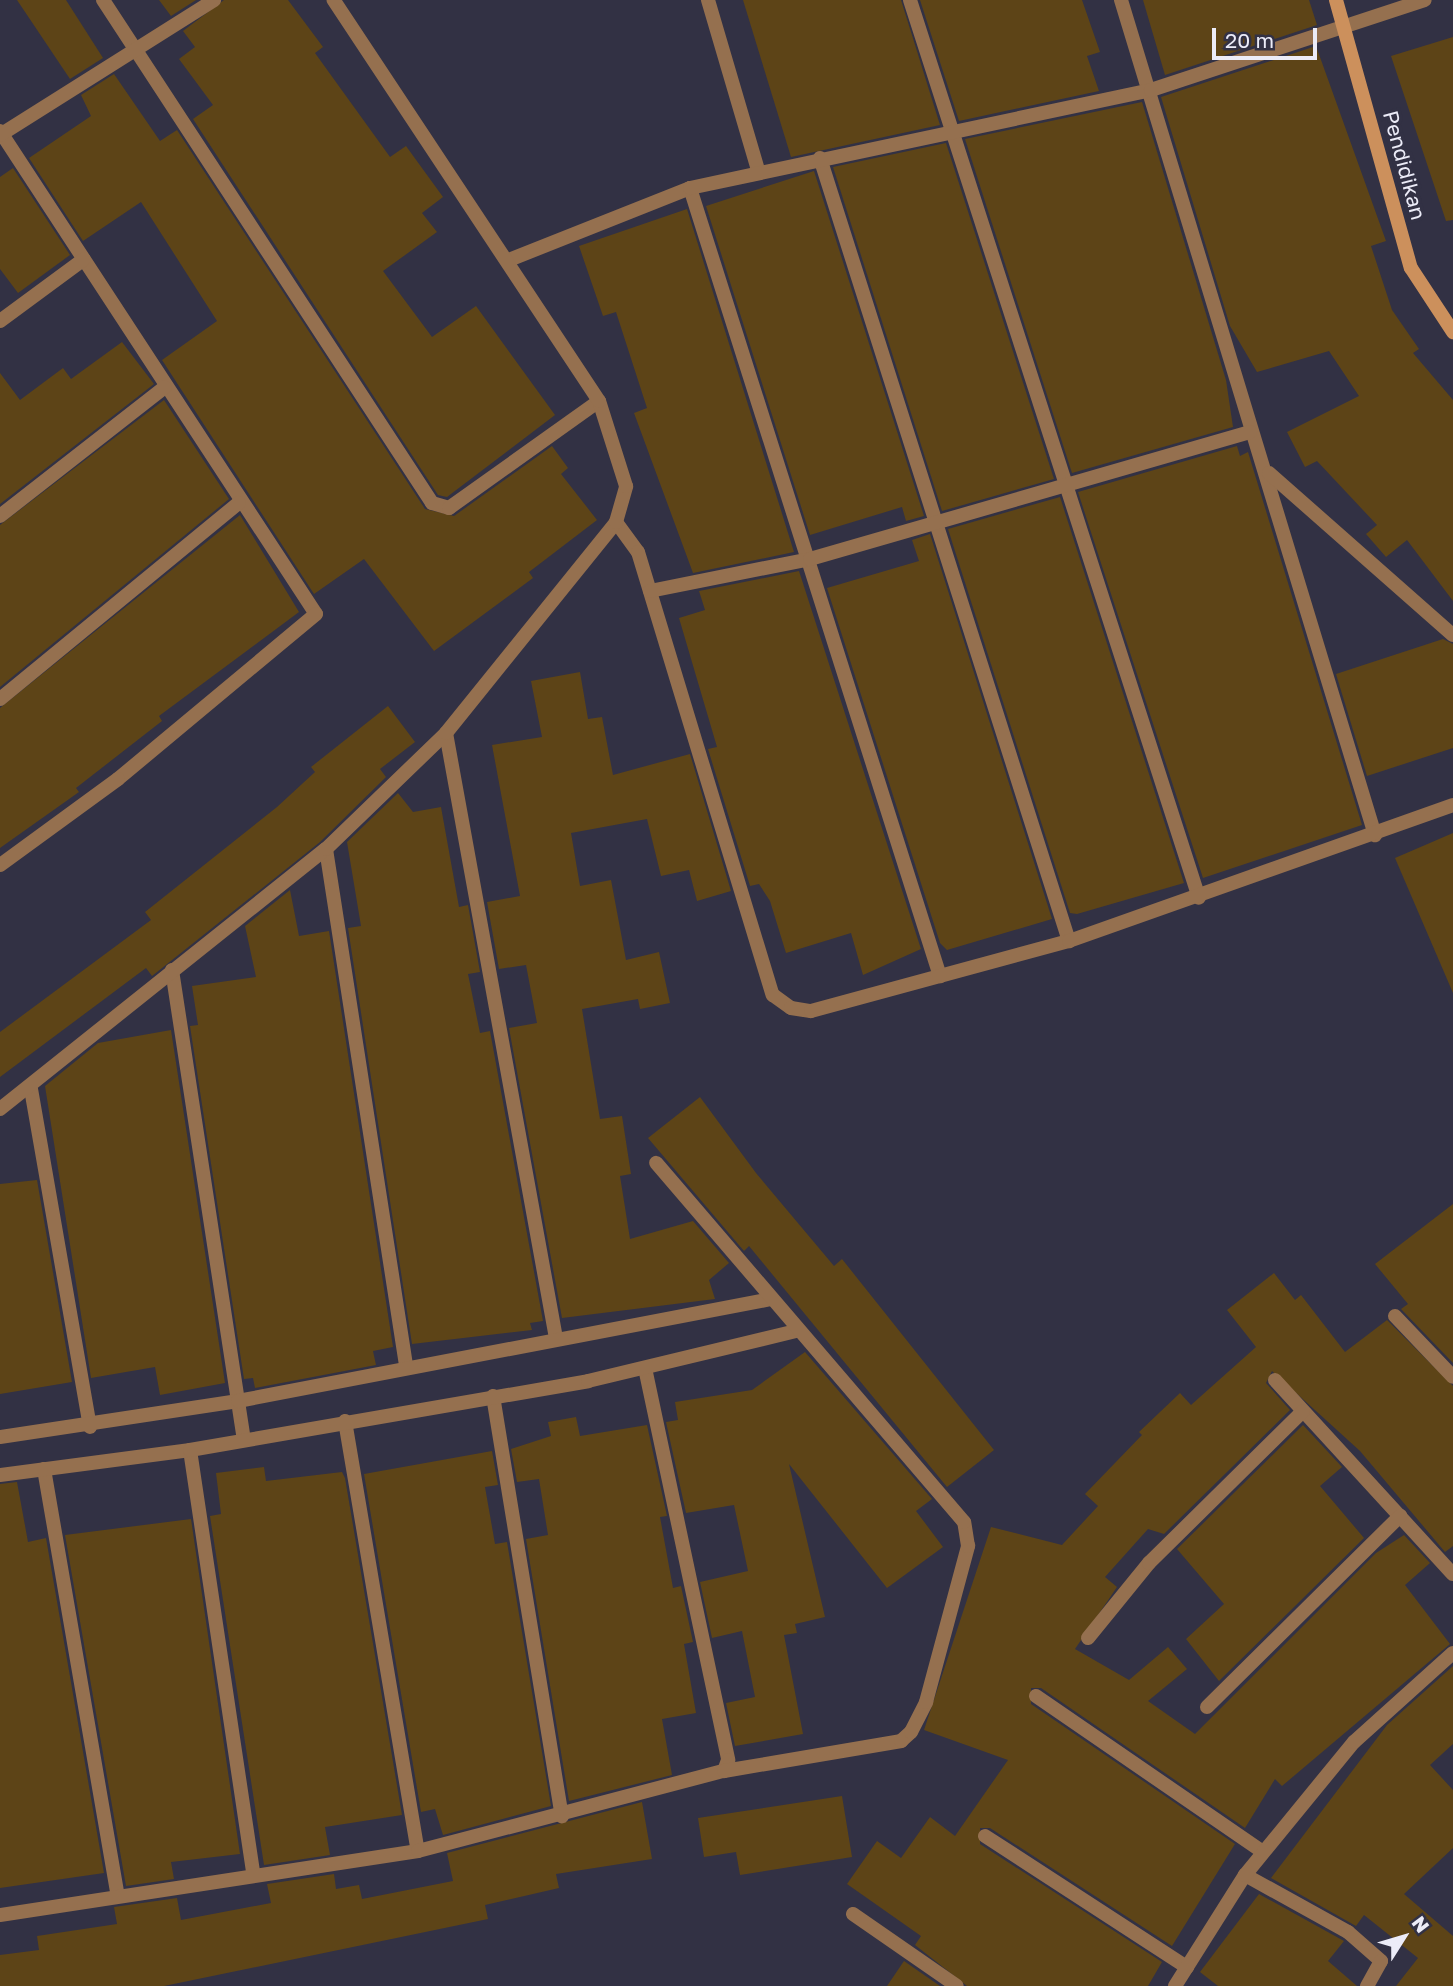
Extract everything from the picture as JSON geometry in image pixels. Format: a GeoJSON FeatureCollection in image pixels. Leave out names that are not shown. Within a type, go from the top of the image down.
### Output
{"type":"FeatureCollection","features":[{"type":"Feature","properties":{"kind":"street"},"geometry":{"type":"LineString","coordinates":[[103,0],[432,503],[449,508],[599,401]]}},
{"type":"Feature","properties":{"kind":"street"},"geometry":{"type":"LineString","coordinates":[[0,865],[118,779],[316,614],[239,503],[1,134],[214,0]]}},
{"type":"Feature","properties":{"kind":"street"},"geometry":{"type":"LineString","coordinates":[[0,1109],[31,1089],[172,970],[326,849],[446,733],[616,522],[626,486],[599,401],[509,260],[334,0]]}},
{"type":"Feature","properties":{"kind":"street"},"geometry":{"type":"LineString","coordinates":[[708,0],[759,173]]}},
{"type":"Feature","properties":{"kind":"street"},"geometry":{"type":"LineString","coordinates":[[910,0],[948,130],[1199,898]]}},
{"type":"Feature","properties":{"kind":"street"},"geometry":{"type":"LineString","coordinates":[[1121,0],[1151,90],[1250,432],[1268,472],[1375,835]]}},
{"type":"Feature","properties":{"kind":"street","name":"Pendidikan"},"geometry":{"type":"LineString","coordinates":[[1336,0],[1411,268],[1453,332]]}},
{"type":"Feature","properties":{"kind":"street"},"geometry":{"type":"LineString","coordinates":[[509,260],[690,188],[948,130],[1151,90],[1346,30],[1425,0]]}},
{"type":"Feature","properties":{"kind":"street"},"geometry":{"type":"LineString","coordinates":[[820,158],[938,517],[1069,940]]}},
{"type":"Feature","properties":{"kind":"street"},"geometry":{"type":"LineString","coordinates":[[690,188],[810,559],[940,976]]}},
{"type":"Feature","properties":{"kind":"street"},"geometry":{"type":"LineString","coordinates":[[0,321],[84,259]]}},
{"type":"Feature","properties":{"kind":"street"},"geometry":{"type":"LineString","coordinates":[[0,516],[165,387]]}},
{"type":"Feature","properties":{"kind":"street"},"geometry":{"type":"LineString","coordinates":[[650,591],[810,559],[938,517],[1250,432]]}},
{"type":"Feature","properties":{"kind":"street"},"geometry":{"type":"LineString","coordinates":[[1268,472],[1453,635]]}},
{"type":"Feature","properties":{"kind":"street"},"geometry":{"type":"LineString","coordinates":[[0,699],[239,503]]}},
{"type":"Feature","properties":{"kind":"street"},"geometry":{"type":"LineString","coordinates":[[616,522],[638,552],[773,995],[811,1011],[1069,940],[1199,898],[1453,805]]}},
{"type":"Feature","properties":{"kind":"street"},"geometry":{"type":"LineString","coordinates":[[446,733],[556,1338]]}},
{"type":"Feature","properties":{"kind":"street"},"geometry":{"type":"LineString","coordinates":[[326,849],[406,1365]]}},
{"type":"Feature","properties":{"kind":"street"},"geometry":{"type":"LineString","coordinates":[[172,970],[244,1440]]}},
{"type":"Feature","properties":{"kind":"street"},"geometry":{"type":"LineString","coordinates":[[31,1089],[90,1427]]}},
{"type":"Feature","properties":{"kind":"street"},"geometry":{"type":"LineString","coordinates":[[0,1915],[117,1893],[418,1851],[562,1816],[724,1770],[907,1737],[926,1702],[968,1546],[964,1522],[797,1331],[656,1163]]}},
{"type":"Feature","properties":{"kind":"street"},"geometry":{"type":"LineString","coordinates":[[0,1437],[90,1427],[238,1401],[406,1365],[771,1299]]}},
{"type":"Feature","properties":{"kind":"street"},"geometry":{"type":"LineString","coordinates":[[1395,1316],[1453,1377]]}},
{"type":"Feature","properties":{"kind":"street"},"geometry":{"type":"LineString","coordinates":[[0,1475],[190,1450],[345,1420],[493,1396],[645,1368],[797,1331]]}},
{"type":"Feature","properties":{"kind":"street"},"geometry":{"type":"LineString","coordinates":[[645,1368],[728,1760],[724,1770]]}},
{"type":"Feature","properties":{"kind":"street"},"geometry":{"type":"LineString","coordinates":[[1275,1380],[1453,1574]]}},
{"type":"Feature","properties":{"kind":"street"},"geometry":{"type":"LineString","coordinates":[[493,1396],[562,1816]]}},
{"type":"Feature","properties":{"kind":"street"},"geometry":{"type":"LineString","coordinates":[[1088,1638],[1149,1563],[1303,1411]]}},
{"type":"Feature","properties":{"kind":"street"},"geometry":{"type":"LineString","coordinates":[[345,1420],[418,1851]]}},
{"type":"Feature","properties":{"kind":"street"},"geometry":{"type":"LineString","coordinates":[[190,1450],[253,1874]]}},
{"type":"Feature","properties":{"kind":"street"},"geometry":{"type":"LineString","coordinates":[[44,1469],[117,1893]]}},
{"type":"Feature","properties":{"kind":"street"},"geometry":{"type":"LineString","coordinates":[[1207,1707],[1400,1516]]}},
{"type":"Feature","properties":{"kind":"street"},"geometry":{"type":"LineString","coordinates":[[1175,1986],[1245,1875],[1354,1742],[1453,1653]]}},
{"type":"Feature","properties":{"kind":"street"},"geometry":{"type":"LineString","coordinates":[[1036,1696],[1263,1852]]}},
{"type":"Feature","properties":{"kind":"street"},"geometry":{"type":"LineString","coordinates":[[985,1836],[1187,1967]]}},
{"type":"Feature","properties":{"kind":"street"},"geometry":{"type":"LineString","coordinates":[[1245,1875],[1348,1932],[1381,1961],[1367,1986]]}},
{"type":"Feature","properties":{"kind":"street"},"geometry":{"type":"LineString","coordinates":[[853,1914],[957,1986]]}},
{"type":"Feature","properties":{"kind":"building"},"geometry":{"type":"Polygon","coordinates":[[[17,0],[66,0],[103,58],[70,79],[17,0]]]}},
{"type":"Feature","properties":{"kind":"building"},"geometry":{"type":"Polygon","coordinates":[[[159,0],[196,0],[171,16],[159,0]]]}},
{"type":"Feature","properties":{"kind":"building"},"geometry":{"type":"Polygon","coordinates":[[[224,0],[288,0],[323,47],[315,53],[390,157],[406,146],[443,197],[422,213],[437,232],[383,271],[432,337],[476,306],[555,415],[447,497],[438,495],[193,119],[213,105],[179,59],[195,47],[183,31],[224,0]]]}},
{"type":"Feature","properties":{"kind":"building"},"geometry":{"type":"Polygon","coordinates":[[[743,0],[901,0],[940,125],[791,157],[743,0]]]}},
{"type":"Feature","properties":{"kind":"building"},"geometry":{"type":"Polygon","coordinates":[[[920,0],[1082,0],[1100,52],[1087,56],[1099,91],[959,121],[920,0]]]}},
{"type":"Feature","properties":{"kind":"building"},"geometry":{"type":"Polygon","coordinates":[[[1143,0],[1309,0],[1317,25],[1165,75],[1143,0]]]}},
{"type":"Feature","properties":{"kind":"building"},"geometry":{"type":"Polygon","coordinates":[[[1453,37],[1453,220],[1446,221],[1391,56],[1453,37]]]}},
{"type":"Feature","properties":{"kind":"building"},"geometry":{"type":"Polygon","coordinates":[[[1316,46],[1386,241],[1371,246],[1392,310],[1419,349],[1413,353],[1453,400],[1453,601],[1407,540],[1386,557],[1366,534],[1377,525],[1317,461],[1305,467],[1287,432],[1359,396],[1329,351],[1257,372],[1230,326],[1161,97],[1316,46]]]}},
{"type":"Feature","properties":{"kind":"building"},"geometry":{"type":"Polygon","coordinates":[[[114,74],[160,141],[177,130],[425,509],[454,516],[552,446],[568,468],[561,474],[597,520],[529,572],[533,578],[434,651],[364,559],[314,594],[162,360],[217,321],[141,202],[83,241],[29,158],[91,116],[81,95],[114,74]]]}},
{"type":"Feature","properties":{"kind":"building"},"geometry":{"type":"Polygon","coordinates":[[[1142,102],[1226,380],[1233,427],[1072,473],[965,139],[1142,102]]]}},
{"type":"Feature","properties":{"kind":"building"},"geometry":{"type":"Polygon","coordinates":[[[946,143],[1054,479],[942,511],[833,167],[946,143]]]}},
{"type":"Feature","properties":{"kind":"building"},"geometry":{"type":"Polygon","coordinates":[[[13,168],[70,255],[18,293],[0,269],[0,177],[13,168]]]}},
{"type":"Feature","properties":{"kind":"building"},"geometry":{"type":"Polygon","coordinates":[[[814,171],[924,516],[906,521],[902,507],[810,535],[706,206],[814,171]]]}},
{"type":"Feature","properties":{"kind":"building"},"geometry":{"type":"Polygon","coordinates":[[[687,209],[794,552],[693,573],[634,413],[647,408],[616,312],[603,316],[579,246],[687,209]]]}},
{"type":"Feature","properties":{"kind":"building"},"geometry":{"type":"Polygon","coordinates":[[[122,342],[154,384],[0,504],[0,373],[20,400],[63,368],[71,379],[122,342]]]}},
{"type":"Feature","properties":{"kind":"building"},"geometry":{"type":"Polygon","coordinates":[[[164,400],[229,499],[0,687],[0,525],[164,400]]]}},
{"type":"Feature","properties":{"kind":"building"},"geometry":{"type":"Polygon","coordinates":[[[1237,446],[1240,456],[1248,452],[1362,825],[1203,878],[1078,492],[1237,446]]]}},
{"type":"Feature","properties":{"kind":"building"},"geometry":{"type":"Polygon","coordinates":[[[1060,497],[1184,883],[1077,914],[1070,913],[948,529],[1060,497]]]}},
{"type":"Feature","properties":{"kind":"building"},"geometry":{"type":"Polygon","coordinates":[[[240,515],[299,612],[159,716],[162,721],[76,788],[79,792],[0,848],[0,708],[240,515]]]}},
{"type":"Feature","properties":{"kind":"building"},"geometry":{"type":"Polygon","coordinates":[[[930,534],[1052,919],[947,950],[940,943],[827,588],[919,561],[912,540],[930,534]]]}},
{"type":"Feature","properties":{"kind":"building"},"geometry":{"type":"Polygon","coordinates":[[[799,571],[921,949],[863,975],[851,933],[786,953],[770,901],[759,884],[750,886],[708,749],[717,747],[679,618],[705,610],[699,591],[799,571]]]}},
{"type":"Feature","properties":{"kind":"building"},"geometry":{"type":"Polygon","coordinates":[[[1443,639],[1453,644],[1453,748],[1367,776],[1336,674],[1443,639]]]}},
{"type":"Feature","properties":{"kind":"building"},"geometry":{"type":"Polygon","coordinates":[[[580,672],[588,719],[602,717],[613,775],[690,754],[731,891],[697,901],[689,870],[661,876],[647,819],[571,833],[580,886],[611,880],[626,960],[659,952],[670,1003],[640,1009],[638,999],[582,1009],[600,1119],[622,1116],[631,1174],[620,1176],[630,1239],[693,1221],[729,1263],[709,1280],[715,1299],[562,1318],[509,1028],[537,1023],[526,965],[499,969],[487,902],[520,896],[492,745],[542,737],[531,681],[580,672]]]}},
{"type":"Feature","properties":{"kind":"building"},"geometry":{"type":"Polygon","coordinates":[[[388,706],[415,742],[380,769],[386,777],[320,842],[152,976],[146,968],[0,1077],[0,1032],[151,920],[145,912],[277,807],[315,772],[311,767],[388,706]]]}},
{"type":"Feature","properties":{"kind":"building"},"geometry":{"type":"Polygon","coordinates":[[[398,793],[413,812],[441,807],[459,907],[468,905],[480,972],[468,974],[480,1033],[490,1031],[543,1321],[530,1323],[532,1330],[412,1344],[348,928],[361,926],[347,842],[398,793]]]}},
{"type":"Feature","properties":{"kind":"building"},"geometry":{"type":"Polygon","coordinates":[[[1453,833],[1453,993],[1395,858],[1453,833]]]}},
{"type":"Feature","properties":{"kind":"building"},"geometry":{"type":"Polygon","coordinates":[[[290,890],[299,936],[329,931],[393,1347],[373,1351],[376,1365],[255,1388],[253,1378],[244,1379],[190,1026],[198,1025],[192,986],[256,977],[245,926],[290,890]]]}},
{"type":"Feature","properties":{"kind":"building"},"geometry":{"type":"Polygon","coordinates":[[[171,1030],[225,1383],[160,1395],[155,1367],[91,1378],[45,1086],[98,1043],[171,1030]]]}},
{"type":"Feature","properties":{"kind":"building"},"geometry":{"type":"Polygon","coordinates":[[[700,1097],[756,1173],[834,1266],[842,1259],[994,1450],[947,1487],[749,1246],[744,1251],[648,1138],[700,1097]]]}},
{"type":"Feature","properties":{"kind":"building"},"geometry":{"type":"Polygon","coordinates":[[[37,1180],[72,1382],[0,1394],[0,1184],[37,1180]]]}},
{"type":"Feature","properties":{"kind":"building"},"geometry":{"type":"Polygon","coordinates":[[[1453,1204],[1453,1363],[1401,1309],[1408,1304],[1375,1264],[1453,1204]]]}},
{"type":"Feature","properties":{"kind":"building"},"geometry":{"type":"Polygon","coordinates":[[[1274,1273],[1295,1300],[1301,1295],[1345,1352],[1387,1320],[1453,1386],[1453,1546],[1445,1552],[1360,1451],[1272,1371],[1266,1383],[1290,1410],[1164,1534],[1148,1529],[1105,1577],[1117,1587],[1075,1649],[1129,1680],[1168,1647],[1187,1669],[1148,1701],[1195,1734],[1376,1553],[1404,1535],[1430,1563],[1405,1585],[1450,1644],[1282,1786],[1275,1779],[1245,1828],[1041,1688],[1031,1688],[1031,1704],[1235,1844],[1172,1946],[990,1828],[980,1828],[980,1844],[1162,1962],[1148,1986],[967,1986],[915,1945],[921,1936],[847,1884],[877,1841],[901,1858],[930,1817],[955,1836],[1008,1760],[924,1730],[991,1527],[1062,1545],[1098,1506],[1085,1494],[1142,1435],[1139,1432],[1180,1393],[1191,1405],[1256,1347],[1227,1310],[1274,1273]]]}},
{"type":"Feature","properties":{"kind":"building"},"geometry":{"type":"Polygon","coordinates":[[[805,1352],[932,1499],[916,1511],[943,1547],[887,1588],[789,1464],[825,1617],[795,1624],[797,1633],[784,1635],[803,1734],[735,1746],[726,1703],[755,1697],[742,1631],[712,1638],[700,1582],[748,1571],[734,1505],[686,1513],[666,1422],[678,1420],[675,1402],[752,1390],[805,1352]]]}},
{"type":"Feature","properties":{"kind":"building"},"geometry":{"type":"Polygon","coordinates":[[[576,1417],[580,1436],[647,1425],[667,1516],[660,1517],[673,1588],[681,1586],[693,1642],[684,1644],[696,1713],[662,1719],[672,1775],[569,1801],[526,1539],[548,1535],[539,1479],[517,1482],[511,1449],[551,1436],[548,1422],[576,1417]]]}},
{"type":"Feature","properties":{"kind":"building"},"geometry":{"type":"Polygon","coordinates":[[[1303,1425],[1342,1467],[1320,1486],[1364,1538],[1219,1681],[1186,1639],[1224,1604],[1177,1549],[1303,1425]]]}},
{"type":"Feature","properties":{"kind":"building"},"geometry":{"type":"Polygon","coordinates":[[[492,1451],[498,1485],[485,1487],[495,1544],[507,1542],[551,1806],[443,1835],[435,1809],[421,1812],[364,1474],[492,1451]]]}},
{"type":"Feature","properties":{"kind":"building"},"geometry":{"type":"Polygon","coordinates":[[[264,1467],[266,1481],[342,1472],[345,1478],[402,1815],[325,1827],[330,1855],[264,1865],[210,1516],[221,1514],[216,1473],[264,1467]]]}},
{"type":"Feature","properties":{"kind":"building"},"geometry":{"type":"Polygon","coordinates":[[[17,1482],[28,1542],[46,1538],[104,1873],[0,1888],[0,1484],[17,1482]]]}},
{"type":"Feature","properties":{"kind":"building"},"geometry":{"type":"Polygon","coordinates":[[[191,1519],[240,1854],[171,1862],[174,1879],[126,1886],[65,1535],[191,1519]]]}},
{"type":"Feature","properties":{"kind":"building"},"geometry":{"type":"Polygon","coordinates":[[[1453,1666],[1453,1744],[1430,1765],[1453,1790],[1453,1848],[1404,1894],[1453,1936],[1453,1986],[1396,1986],[1418,1958],[1364,1915],[1356,1926],[1271,1878],[1387,1725],[1453,1666]]]}},
{"type":"Feature","properties":{"kind":"building"},"geometry":{"type":"Polygon","coordinates":[[[842,1796],[852,1857],[740,1875],[736,1852],[704,1857],[698,1818],[842,1796]]]}},
{"type":"Feature","properties":{"kind":"building"},"geometry":{"type":"Polygon","coordinates":[[[642,1802],[652,1859],[556,1874],[559,1888],[485,1905],[488,1919],[164,1986],[0,1986],[0,1955],[39,1950],[37,1936],[117,1924],[114,1907],[177,1898],[181,1920],[271,1903],[267,1884],[334,1874],[336,1889],[359,1885],[362,1899],[453,1881],[447,1853],[642,1802]]]}},
{"type":"Feature","properties":{"kind":"building"},"geometry":{"type":"Polygon","coordinates":[[[1259,1894],[1344,1941],[1328,1961],[1357,1986],[1218,1986],[1200,1972],[1259,1894]]]}},
{"type":"Feature","properties":{"kind":"building"},"geometry":{"type":"Polygon","coordinates":[[[904,1961],[940,1986],[887,1986],[904,1961]]]}}]}
